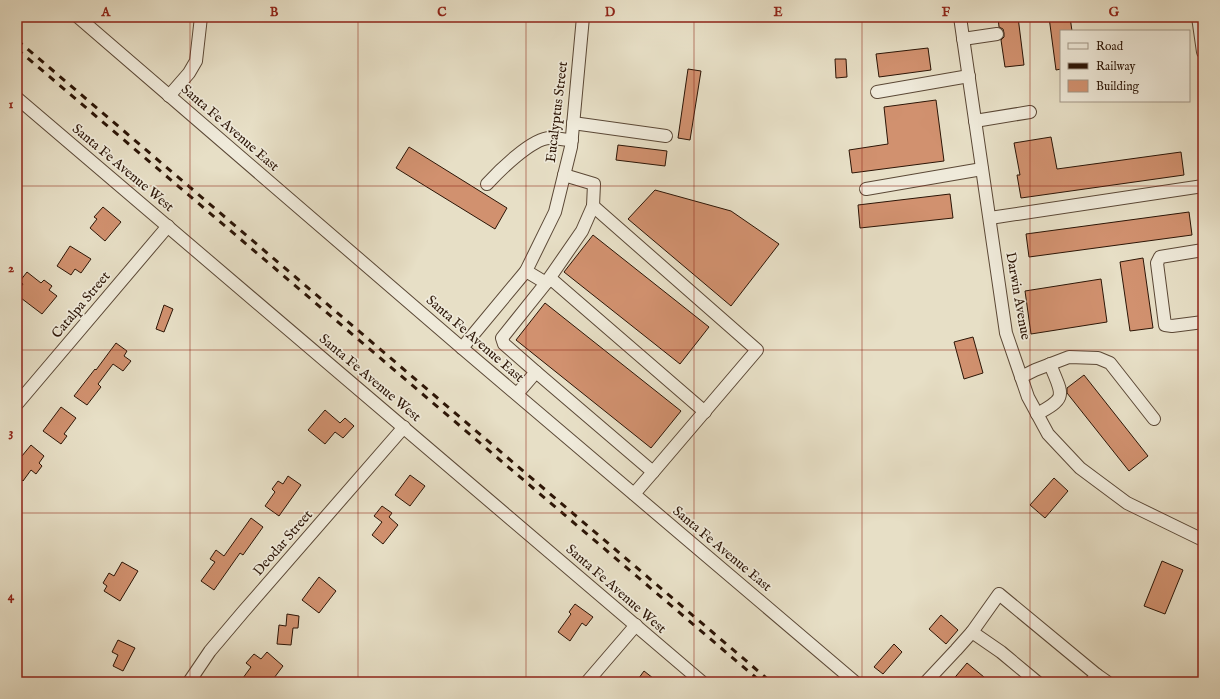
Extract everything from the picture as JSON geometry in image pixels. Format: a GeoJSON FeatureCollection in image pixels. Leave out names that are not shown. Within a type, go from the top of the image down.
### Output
{"type":"FeatureCollection","features":[{"type":"Feature","properties":{"kind":"street","name":"Santa Fe Avenue East"},"geometry":{"type":"LineString","coordinates":[[78,17],[462,348],[855,682]]}},
{"type":"Feature","properties":{"kind":"street"},"geometry":{"type":"LineString","coordinates":[[169,96],[189,73],[196,61],[200,17]]}},
{"type":"Feature","properties":{"kind":"street","name":"Eucalyptus Street"},"geometry":{"type":"LineString","coordinates":[[462,348],[526,272],[555,212],[572,140],[583,17]]}},
{"type":"Feature","properties":{"kind":"street","name":"Darwin Avenue"},"geometry":{"type":"LineString","coordinates":[[960,17],[1006,332],[1028,397],[1048,434],[1080,468],[1127,503],[1203,540]]}},
{"type":"Feature","properties":{"kind":"street"},"geometry":{"type":"LineString","coordinates":[[1198,17],[1203,52]]}},
{"type":"Feature","properties":{"kind":"street"},"geometry":{"type":"LineString","coordinates":[[964,39],[997,34]]}},
{"type":"Feature","properties":{"kind":"street"},"geometry":{"type":"LineString","coordinates":[[877,92],[969,76]]}},
{"type":"Feature","properties":{"kind":"street","name":"Santa Fe Avenue West"},"geometry":{"type":"LineString","coordinates":[[17,98],[702,682]]}},
{"type":"Feature","properties":{"kind":"street"},"geometry":{"type":"LineString","coordinates":[[976,121],[1030,112]]}},
{"type":"Feature","properties":{"kind":"street"},"geometry":{"type":"LineString","coordinates":[[573,123],[666,136]]}},
{"type":"Feature","properties":{"kind":"street"},"geometry":{"type":"LineString","coordinates":[[487,184],[513,159],[541,139],[549,138],[572,140]]}},
{"type":"Feature","properties":{"kind":"street"},"geometry":{"type":"LineString","coordinates":[[866,189],[982,169]]}},
{"type":"Feature","properties":{"kind":"street"},"geometry":{"type":"LineString","coordinates":[[564,175],[594,184],[593,206],[582,231],[548,281],[502,338],[504,344],[653,472]]}},
{"type":"Feature","properties":{"kind":"street"},"geometry":{"type":"LineString","coordinates":[[990,218],[1203,186]]}},
{"type":"Feature","properties":{"kind":"street"},"geometry":{"type":"LineString","coordinates":[[593,206],[757,350],[634,494]]}},
{"type":"Feature","properties":{"kind":"street","name":"Catalpa Street"},"geometry":{"type":"LineString","coordinates":[[17,404],[168,226]]}},
{"type":"Feature","properties":{"kind":"street"},"geometry":{"type":"LineString","coordinates":[[1203,250],[1160,257],[1157,263],[1165,325],[1172,326],[1203,322]]}},
{"type":"Feature","properties":{"kind":"street"},"geometry":{"type":"LineString","coordinates":[[526,272],[548,281],[705,412]]}},
{"type":"Feature","properties":{"kind":"street"},"geometry":{"type":"LineString","coordinates":[[1021,377],[1069,357],[1098,358],[1110,363],[1154,419]]}},
{"type":"Feature","properties":{"kind":"street"},"geometry":{"type":"LineString","coordinates":[[1037,414],[1051,406],[1060,398],[1060,391],[1050,364]]}},
{"type":"Feature","properties":{"kind":"street"},"geometry":{"type":"LineString","coordinates":[[517,394],[536,372]]}},
{"type":"Feature","properties":{"kind":"street","name":"Deodar Street"},"geometry":{"type":"LineString","coordinates":[[189,682],[210,651],[404,427]]}},
{"type":"Feature","properties":{"kind":"street"},"geometry":{"type":"LineString","coordinates":[[926,682],[972,632],[999,594],[1098,680]]}},
{"type":"Feature","properties":{"kind":"street"},"geometry":{"type":"LineString","coordinates":[[587,682],[636,625]]}},
{"type":"Feature","properties":{"kind":"street"},"geometry":{"type":"LineString","coordinates":[[972,632],[1001,652],[1037,682]]}},
{"type":"Feature","properties":{"kind":"building"},"geometry":{"type":"Polygon","coordinates":[[[998,17],[1018,17],[1024,65],[1005,67],[1001,40],[1004,37],[1004,33],[1003,29],[999,27],[998,17]]]}},
{"type":"Feature","properties":{"kind":"building"},"geometry":{"type":"Polygon","coordinates":[[[1049,17],[1070,17],[1072,30],[1060,30],[1060,69],[1056,70],[1049,17]]]}},
{"type":"Feature","properties":{"kind":"building"},"geometry":{"type":"Polygon","coordinates":[[[928,48],[931,70],[879,77],[876,54],[928,48]]]}},
{"type":"Feature","properties":{"kind":"building"},"geometry":{"type":"Polygon","coordinates":[[[835,59],[846,59],[847,77],[836,78],[835,59]]]}},
{"type":"Feature","properties":{"kind":"building"},"geometry":{"type":"Polygon","coordinates":[[[688,69],[701,71],[690,140],[678,138],[688,69]]]}},
{"type":"Feature","properties":{"kind":"building"},"geometry":{"type":"Polygon","coordinates":[[[936,100],[944,161],[852,173],[849,150],[888,144],[884,107],[936,100]]]}},
{"type":"Feature","properties":{"kind":"building"},"geometry":{"type":"Polygon","coordinates":[[[1051,137],[1057,169],[1181,152],[1184,175],[1021,198],[1017,175],[1020,175],[1014,143],[1051,137]]]}},
{"type":"Feature","properties":{"kind":"building"},"geometry":{"type":"Polygon","coordinates":[[[618,145],[667,151],[665,166],[616,160],[618,145]]]}},
{"type":"Feature","properties":{"kind":"building"},"geometry":{"type":"Polygon","coordinates":[[[409,147],[507,208],[495,229],[396,168],[409,147]]]}},
{"type":"Feature","properties":{"kind":"building"},"geometry":{"type":"Polygon","coordinates":[[[655,190],[731,211],[779,244],[731,306],[628,219],[655,190]]]}},
{"type":"Feature","properties":{"kind":"building"},"geometry":{"type":"Polygon","coordinates":[[[950,194],[953,218],[860,228],[858,205],[950,194]]]}},
{"type":"Feature","properties":{"kind":"building"},"geometry":{"type":"Polygon","coordinates":[[[103,207],[121,222],[105,241],[90,228],[97,219],[94,217],[103,207]]]}},
{"type":"Feature","properties":{"kind":"building"},"geometry":{"type":"Polygon","coordinates":[[[1189,212],[1192,235],[1029,257],[1026,234],[1189,212]]]}},
{"type":"Feature","properties":{"kind":"building"},"geometry":{"type":"Polygon","coordinates":[[[593,235],[709,327],[680,364],[564,272],[593,235]]]}},
{"type":"Feature","properties":{"kind":"building"},"geometry":{"type":"Polygon","coordinates":[[[70,246],[91,259],[81,273],[75,269],[71,275],[57,266],[70,246]]]}},
{"type":"Feature","properties":{"kind":"building"},"geometry":{"type":"Polygon","coordinates":[[[1143,258],[1153,328],[1130,331],[1120,262],[1143,258]]]}},
{"type":"Feature","properties":{"kind":"building"},"geometry":{"type":"Polygon","coordinates":[[[27,272],[41,283],[44,280],[52,286],[49,290],[57,296],[42,314],[17,295],[17,292],[23,284],[20,281],[27,272]]]}},
{"type":"Feature","properties":{"kind":"building"},"geometry":{"type":"Polygon","coordinates":[[[1101,279],[1107,322],[1031,334],[1025,291],[1101,279]]]}},
{"type":"Feature","properties":{"kind":"building"},"geometry":{"type":"Polygon","coordinates":[[[545,303],[681,411],[651,448],[516,340],[545,303]]]}},
{"type":"Feature","properties":{"kind":"building"},"geometry":{"type":"Polygon","coordinates":[[[164,305],[173,309],[164,332],[156,329],[164,305]]]}},
{"type":"Feature","properties":{"kind":"building"},"geometry":{"type":"Polygon","coordinates":[[[973,337],[983,373],[964,379],[954,342],[973,337]]]}},
{"type":"Feature","properties":{"kind":"building"},"geometry":{"type":"Polygon","coordinates":[[[116,343],[127,351],[124,356],[131,361],[123,371],[113,364],[98,384],[101,387],[87,405],[74,396],[116,343]]]}},
{"type":"Feature","properties":{"kind":"building"},"geometry":{"type":"Polygon","coordinates":[[[1084,375],[1148,456],[1129,471],[1067,393],[1067,388],[1084,375]]]}},
{"type":"Feature","properties":{"kind":"building"},"geometry":{"type":"Polygon","coordinates":[[[61,407],[76,418],[64,434],[67,436],[61,444],[43,431],[61,407]]]}},
{"type":"Feature","properties":{"kind":"building"},"geometry":{"type":"Polygon","coordinates":[[[325,410],[340,423],[345,418],[354,426],[343,438],[335,432],[325,444],[308,430],[325,410]]]}},
{"type":"Feature","properties":{"kind":"building"},"geometry":{"type":"Polygon","coordinates":[[[31,445],[44,456],[39,463],[42,466],[36,474],[31,470],[23,481],[17,476],[17,462],[31,445]]]}},
{"type":"Feature","properties":{"kind":"building"},"geometry":{"type":"Polygon","coordinates":[[[410,475],[425,486],[410,506],[395,495],[410,475]]]}},
{"type":"Feature","properties":{"kind":"building"},"geometry":{"type":"Polygon","coordinates":[[[288,476],[301,485],[279,516],[265,506],[275,492],[272,489],[278,481],[283,484],[288,476]]]}},
{"type":"Feature","properties":{"kind":"building"},"geometry":{"type":"Polygon","coordinates":[[[1054,478],[1068,491],[1045,518],[1030,505],[1054,478]]]}},
{"type":"Feature","properties":{"kind":"building"},"geometry":{"type":"Polygon","coordinates":[[[382,506],[392,513],[389,517],[398,525],[383,544],[372,535],[382,522],[374,516],[382,506]]]}},
{"type":"Feature","properties":{"kind":"building"},"geometry":{"type":"Polygon","coordinates":[[[251,518],[263,527],[243,555],[240,553],[214,590],[201,581],[215,562],[210,559],[216,550],[224,556],[251,518]]]}},
{"type":"Feature","properties":{"kind":"building"},"geometry":{"type":"Polygon","coordinates":[[[1162,561],[1183,570],[1165,614],[1144,606],[1162,561]]]}},
{"type":"Feature","properties":{"kind":"building"},"geometry":{"type":"Polygon","coordinates":[[[122,562],[138,571],[120,601],[104,591],[107,586],[103,583],[109,573],[114,576],[122,562]]]}},
{"type":"Feature","properties":{"kind":"building"},"geometry":{"type":"Polygon","coordinates":[[[319,577],[336,591],[319,613],[302,600],[319,577]]]}},
{"type":"Feature","properties":{"kind":"building"},"geometry":{"type":"Polygon","coordinates":[[[575,604],[593,617],[586,626],[582,623],[570,641],[558,632],[571,614],[569,612],[575,604]]]}},
{"type":"Feature","properties":{"kind":"building"},"geometry":{"type":"Polygon","coordinates":[[[287,614],[299,616],[298,628],[293,628],[291,645],[277,644],[279,625],[286,626],[287,614]]]}},
{"type":"Feature","properties":{"kind":"building"},"geometry":{"type":"Polygon","coordinates":[[[941,615],[958,630],[946,644],[929,629],[941,615]]]}},
{"type":"Feature","properties":{"kind":"building"},"geometry":{"type":"Polygon","coordinates":[[[118,640],[135,648],[123,671],[113,666],[118,655],[112,652],[118,640]]]}},
{"type":"Feature","properties":{"kind":"building"},"geometry":{"type":"Polygon","coordinates":[[[894,644],[902,652],[883,674],[874,667],[894,644]]]}},
{"type":"Feature","properties":{"kind":"building"},"geometry":{"type":"Polygon","coordinates":[[[267,652],[283,666],[271,682],[240,682],[251,667],[246,663],[254,654],[261,659],[267,652]]]}},
{"type":"Feature","properties":{"kind":"building"},"geometry":{"type":"Polygon","coordinates":[[[967,663],[990,682],[951,682],[967,663]]]}},
{"type":"Feature","properties":{"kind":"building"},"geometry":{"type":"Polygon","coordinates":[[[644,671],[658,682],[636,682],[644,671]]]}},
{"type":"Feature","properties":{"kind":"railway"},"geometry":{"type":"LineString","coordinates":[[17,40],[771,682]]}},
{"type":"Feature","properties":{"kind":"railway"},"geometry":{"type":"LineString","coordinates":[[17,49],[761,682]]}}]}
